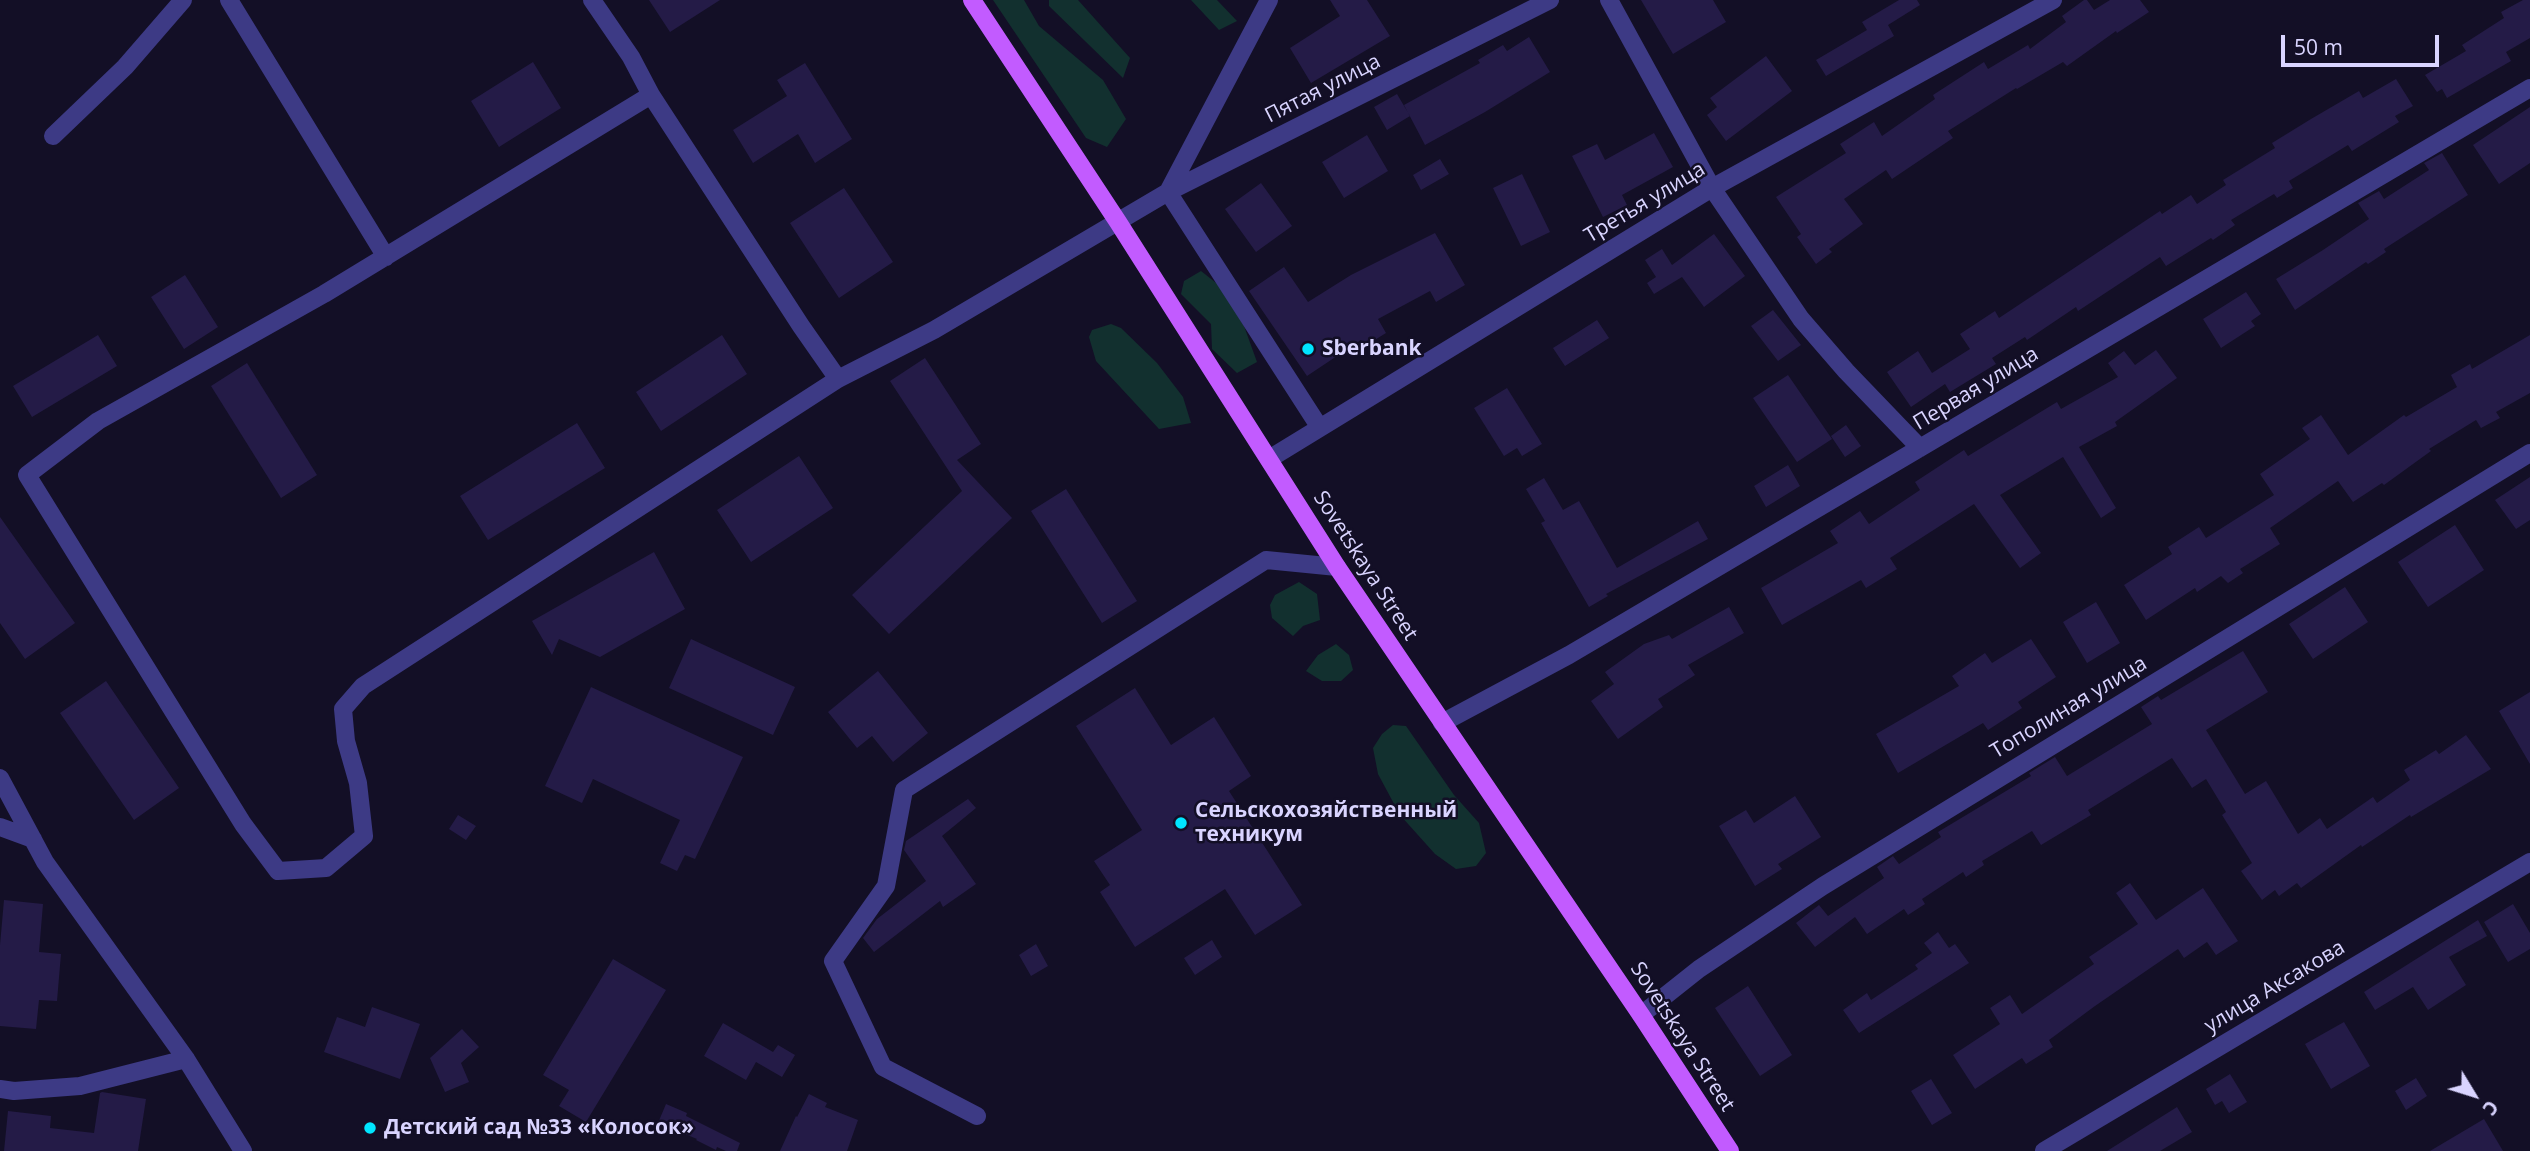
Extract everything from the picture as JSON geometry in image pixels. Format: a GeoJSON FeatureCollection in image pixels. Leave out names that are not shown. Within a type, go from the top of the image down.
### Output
{"type":"FeatureCollection","features":[{"type":"Feature","properties":{"kind":"main road","name":"Sovetskaya Street"},"geometry":{"type":"LineString","coordinates":[[972,0],[1118,222],[1337,567],[1730,1151]]}},
{"type":"Feature","properties":{"kind":"street"},"geometry":{"type":"LineString","coordinates":[[54,136],[125,67],[183,0]]}},
{"type":"Feature","properties":{"kind":"street"},"geometry":{"type":"LineString","coordinates":[[229,0],[386,257],[651,95]]}},
{"type":"Feature","properties":{"kind":"street"},"geometry":{"type":"LineString","coordinates":[[592,0],[631,57],[651,95],[838,379]]}},
{"type":"Feature","properties":{"kind":"street"},"geometry":{"type":"LineString","coordinates":[[1269,0],[1168,192],[1320,428]]}},
{"type":"Feature","properties":{"kind":"street","name":"Пятая улица"},"geometry":{"type":"LineString","coordinates":[[386,257],[98,421],[27,475],[243,824],[278,871],[326,867],[364,836],[358,783],[346,741],[343,709],[363,686],[838,379],[934,330],[1168,192],[1550,0]]}},
{"type":"Feature","properties":{"kind":"street"},"geometry":{"type":"LineString","coordinates":[[1609,0],[1712,188],[1801,319],[1846,371],[1920,448]]}},
{"type":"Feature","properties":{"kind":"street","name":"Третья улица"},"geometry":{"type":"LineString","coordinates":[[1269,459],[1712,188],[2053,0]]}},
{"type":"Feature","properties":{"kind":"street","name":"Первая улица"},"geometry":{"type":"LineString","coordinates":[[1442,723],[1569,655],[2530,88]]}},
{"type":"Feature","properties":{"kind":"street","name":"Тополиная улица"},"geometry":{"type":"LineString","coordinates":[[1641,1015],[1699,969],[1823,886],[2530,453]]}},
{"type":"Feature","properties":{"kind":"street"},"geometry":{"type":"LineString","coordinates":[[977,1116],[883,1067],[833,961],[886,886],[904,790],[1266,560],[1337,567]]}},
{"type":"Feature","properties":{"kind":"street"},"geometry":{"type":"LineString","coordinates":[[0,778],[45,862],[186,1059],[243,1151]]}},
{"type":"Feature","properties":{"kind":"street"},"geometry":{"type":"LineString","coordinates":[[0,827],[33,839]]}},
{"type":"Feature","properties":{"kind":"street","name":"улица Аксакова"},"geometry":{"type":"LineString","coordinates":[[2044,1151],[2530,862]]}},
{"type":"Feature","properties":{"kind":"street"},"geometry":{"type":"LineString","coordinates":[[0,1089],[14,1091],[80,1086],[186,1059]]}},
{"type":"Feature","properties":{"kind":"green space"},"geometry":{"type":"Polygon","coordinates":[[[993,0],[1024,0],[1039,26],[1103,80],[1126,119],[1107,147],[1086,138],[993,0]]]}},
{"type":"Feature","properties":{"kind":"green space"},"geometry":{"type":"Polygon","coordinates":[[[1049,0],[1078,0],[1130,58],[1123,78],[1049,6],[1049,0]]]}},
{"type":"Feature","properties":{"kind":"green space"},"geometry":{"type":"Polygon","coordinates":[[[1191,0],[1217,0],[1237,21],[1219,30],[1191,0]]]}},
{"type":"Feature","properties":{"kind":"green space"},"geometry":{"type":"Polygon","coordinates":[[[1201,271],[1220,286],[1244,326],[1257,362],[1237,373],[1212,349],[1211,324],[1181,294],[1184,281],[1201,271]]]}},
{"type":"Feature","properties":{"kind":"green space"},"geometry":{"type":"Polygon","coordinates":[[[1111,324],[1121,328],[1157,363],[1183,397],[1191,423],[1159,429],[1096,361],[1089,337],[1092,330],[1111,324]]]}},
{"type":"Feature","properties":{"kind":"green space"},"geometry":{"type":"Polygon","coordinates":[[[1299,582],[1317,594],[1320,620],[1303,626],[1293,636],[1272,618],[1270,605],[1275,595],[1299,582]]]}},
{"type":"Feature","properties":{"kind":"green space"},"geometry":{"type":"Polygon","coordinates":[[[1336,644],[1349,655],[1353,670],[1341,681],[1322,681],[1306,671],[1318,655],[1336,644]]]}},
{"type":"Feature","properties":{"kind":"green space"},"geometry":{"type":"Polygon","coordinates":[[[1393,725],[1406,726],[1454,795],[1479,823],[1486,853],[1476,866],[1456,869],[1435,854],[1400,815],[1378,774],[1373,748],[1382,734],[1393,725]]]}},
{"type":"Feature","properties":{"kind":"building"},"geometry":{"type":"Polygon","coordinates":[[[649,0],[720,0],[670,32],[649,0]]]}},
{"type":"Feature","properties":{"kind":"building"},"geometry":{"type":"Polygon","coordinates":[[[1330,0],[1367,0],[1390,36],[1311,83],[1290,48],[1340,16],[1330,0]]]}},
{"type":"Feature","properties":{"kind":"building"},"geometry":{"type":"Polygon","coordinates":[[[1641,0],[1713,0],[1726,22],[1673,54],[1641,0]]]}},
{"type":"Feature","properties":{"kind":"building"},"geometry":{"type":"Polygon","coordinates":[[[1899,0],[1917,0],[1920,5],[1888,25],[1894,36],[1826,76],[1816,60],[1867,30],[1862,22],[1899,0]]]}},
{"type":"Feature","properties":{"kind":"building"},"geometry":{"type":"Polygon","coordinates":[[[2087,0],[2094,10],[2110,0],[2140,0],[2149,12],[2117,33],[2116,31],[2067,66],[2063,62],[1948,131],[1953,138],[1892,179],[1886,170],[1844,199],[1863,224],[1829,249],[1832,252],[1816,264],[1797,237],[1801,234],[1776,197],[1846,153],[1840,144],[1874,122],[1882,136],[1935,99],[1933,95],[1984,62],[1988,69],[2028,45],[2030,49],[2066,22],[2062,16],[2087,0]]]}},
{"type":"Feature","properties":{"kind":"building"},"geometry":{"type":"Polygon","coordinates":[[[2523,0],[2530,0],[2530,38],[2506,52],[2511,61],[2447,98],[2442,89],[2437,92],[2425,75],[2466,51],[2462,45],[2504,18],[2501,12],[2523,0]]]}},
{"type":"Feature","properties":{"kind":"building"},"geometry":{"type":"Polygon","coordinates":[[[1529,37],[1550,72],[1425,145],[1404,105],[1480,63],[1478,60],[1503,45],[1507,51],[1529,37]]]}},
{"type":"Feature","properties":{"kind":"building"},"geometry":{"type":"Polygon","coordinates":[[[1766,56],[1792,91],[1726,141],[1707,115],[1717,107],[1710,98],[1766,56]]]}},
{"type":"Feature","properties":{"kind":"building"},"geometry":{"type":"Polygon","coordinates":[[[533,62],[561,108],[499,147],[471,101],[533,62]]]}},
{"type":"Feature","properties":{"kind":"building"},"geometry":{"type":"Polygon","coordinates":[[[805,63],[852,139],[815,163],[798,134],[753,163],[733,130],[787,96],[777,80],[805,63]]]}},
{"type":"Feature","properties":{"kind":"building"},"geometry":{"type":"Polygon","coordinates":[[[2396,79],[2413,106],[2395,116],[2399,122],[2352,151],[2348,145],[2289,181],[2293,188],[2277,198],[2274,194],[2231,220],[2235,225],[2213,240],[2211,238],[2166,266],[2160,257],[2078,311],[2076,307],[2027,340],[2025,337],[1992,358],[1996,364],[1950,392],[1945,384],[1911,407],[1887,372],[1918,351],[1932,373],[1970,349],[1960,334],[1995,311],[1999,318],[2160,211],[2162,214],[2191,195],[2197,204],[2226,185],[2223,180],[2275,148],[2272,143],[2359,91],[2363,98],[2396,79]]]}},
{"type":"Feature","properties":{"kind":"building"},"geometry":{"type":"Polygon","coordinates":[[[1397,94],[1410,116],[1387,130],[1374,107],[1397,94]]]}},
{"type":"Feature","properties":{"kind":"building"},"geometry":{"type":"Polygon","coordinates":[[[2530,107],[2530,163],[2499,184],[2473,145],[2530,107]]]}},
{"type":"Feature","properties":{"kind":"building"},"geometry":{"type":"Polygon","coordinates":[[[1654,133],[1673,167],[1622,195],[1627,205],[1603,217],[1572,156],[1597,144],[1605,160],[1654,133]]]}},
{"type":"Feature","properties":{"kind":"building"},"geometry":{"type":"Polygon","coordinates":[[[1367,135],[1388,171],[1344,198],[1322,162],[1367,135]]]}},
{"type":"Feature","properties":{"kind":"building"},"geometry":{"type":"Polygon","coordinates":[[[2442,153],[2468,195],[2384,249],[2386,252],[2368,264],[2366,262],[2295,310],[2276,279],[2369,219],[2358,203],[2379,191],[2384,199],[2429,170],[2424,163],[2442,153]]]}},
{"type":"Feature","properties":{"kind":"building"},"geometry":{"type":"Polygon","coordinates":[[[1440,159],[1449,174],[1421,190],[1413,175],[1440,159]]]}},
{"type":"Feature","properties":{"kind":"building"},"geometry":{"type":"Polygon","coordinates":[[[1522,174],[1550,232],[1521,246],[1493,188],[1522,174]]]}},
{"type":"Feature","properties":{"kind":"building"},"geometry":{"type":"Polygon","coordinates":[[[1261,183],[1292,226],[1256,252],[1225,209],[1261,183]]]}},
{"type":"Feature","properties":{"kind":"building"},"geometry":{"type":"Polygon","coordinates":[[[844,188],[893,262],[839,298],[790,223],[844,188]]]}},
{"type":"Feature","properties":{"kind":"building"},"geometry":{"type":"Polygon","coordinates":[[[1435,233],[1465,285],[1436,302],[1430,291],[1378,319],[1386,333],[1365,346],[1361,340],[1307,376],[1249,291],[1284,267],[1308,302],[1351,275],[1435,233]]]}},
{"type":"Feature","properties":{"kind":"building"},"geometry":{"type":"Polygon","coordinates":[[[1714,234],[1745,276],[1704,307],[1682,277],[1654,294],[1647,283],[1656,277],[1645,260],[1662,249],[1672,265],[1714,234]]]}},
{"type":"Feature","properties":{"kind":"building"},"geometry":{"type":"Polygon","coordinates":[[[185,275],[218,327],[184,349],[151,297],[185,275]]]}},
{"type":"Feature","properties":{"kind":"building"},"geometry":{"type":"Polygon","coordinates":[[[2246,292],[2261,314],[2251,321],[2255,326],[2221,348],[2203,319],[2246,292]]]}},
{"type":"Feature","properties":{"kind":"building"},"geometry":{"type":"Polygon","coordinates":[[[1773,310],[1801,345],[1778,361],[1751,326],[1773,310]]]}},
{"type":"Feature","properties":{"kind":"building"},"geometry":{"type":"Polygon","coordinates":[[[1597,320],[1609,338],[1565,366],[1553,348],[1597,320]]]}},
{"type":"Feature","properties":{"kind":"building"},"geometry":{"type":"Polygon","coordinates":[[[98,335],[117,366],[32,417],[13,386],[98,335]]]}},
{"type":"Feature","properties":{"kind":"building"},"geometry":{"type":"Polygon","coordinates":[[[722,335],[747,374],[661,431],[636,392],[722,335]]]}},
{"type":"Feature","properties":{"kind":"building"},"geometry":{"type":"Polygon","coordinates":[[[2530,335],[2530,393],[2496,412],[2500,418],[2481,428],[2476,420],[2429,449],[2431,451],[2384,485],[2382,483],[2353,502],[2338,481],[2270,528],[2280,544],[2240,569],[2243,573],[2228,583],[2221,576],[2197,592],[2195,588],[2146,620],[2124,585],[2172,554],[2168,547],[2199,527],[2206,538],[2274,495],[2260,474],[2310,439],[2302,428],[2321,415],[2348,455],[2404,415],[2406,417],[2457,387],[2451,375],[2470,364],[2472,369],[2530,335]]]}},
{"type":"Feature","properties":{"kind":"building"},"geometry":{"type":"Polygon","coordinates":[[[2156,350],[2177,378],[2115,422],[2117,426],[2079,447],[2116,508],[2101,518],[2063,457],[2000,495],[2041,553],[2020,568],[1974,504],[1890,558],[1897,569],[1866,588],[1861,580],[1782,625],[1761,588],[1838,543],[1830,531],[1860,511],[1869,524],[1920,490],[1915,482],[1964,450],[1968,456],[2057,402],[2061,409],[2118,377],[2108,363],[2124,351],[2135,365],[2156,350]]]}},
{"type":"Feature","properties":{"kind":"building"},"geometry":{"type":"Polygon","coordinates":[[[925,358],[981,444],[957,460],[1012,518],[889,634],[852,595],[962,491],[890,381],[925,358]]]}},
{"type":"Feature","properties":{"kind":"building"},"geometry":{"type":"Polygon","coordinates":[[[247,363],[317,475],[281,498],[211,386],[247,363]]]}},
{"type":"Feature","properties":{"kind":"building"},"geometry":{"type":"Polygon","coordinates":[[[1788,375],[1832,439],[1797,462],[1753,398],[1788,375]]]}},
{"type":"Feature","properties":{"kind":"building"},"geometry":{"type":"Polygon","coordinates":[[[1507,388],[1542,444],[1522,456],[1517,448],[1504,456],[1474,408],[1507,388]]]}},
{"type":"Feature","properties":{"kind":"building"},"geometry":{"type":"Polygon","coordinates":[[[577,423],[605,468],[488,540],[460,496],[577,423]]]}},
{"type":"Feature","properties":{"kind":"building"},"geometry":{"type":"Polygon","coordinates":[[[1846,425],[1861,446],[1845,457],[1831,436],[1846,425]]]}},
{"type":"Feature","properties":{"kind":"building"},"geometry":{"type":"Polygon","coordinates":[[[799,456],[833,508],[751,562],[717,510],[799,456]]]}},
{"type":"Feature","properties":{"kind":"building"},"geometry":{"type":"Polygon","coordinates":[[[1788,465],[1800,486],[1766,507],[1754,486],[1788,465]]]}},
{"type":"Feature","properties":{"kind":"building"},"geometry":{"type":"Polygon","coordinates":[[[2530,477],[2530,520],[2516,529],[2495,500],[2530,477]]]}},
{"type":"Feature","properties":{"kind":"building"},"geometry":{"type":"Polygon","coordinates":[[[1544,478],[1563,510],[1579,501],[1617,568],[1698,521],[1708,539],[1606,594],[1608,596],[1589,607],[1541,523],[1545,521],[1526,489],[1544,478]]]}},
{"type":"Feature","properties":{"kind":"building"},"geometry":{"type":"Polygon","coordinates":[[[1066,489],[1137,601],[1102,623],[1031,511],[1066,489]]]}},
{"type":"Feature","properties":{"kind":"building"},"geometry":{"type":"Polygon","coordinates":[[[0,517],[75,623],[25,659],[0,623],[0,517]]]}},
{"type":"Feature","properties":{"kind":"building"},"geometry":{"type":"Polygon","coordinates":[[[2455,525],[2484,570],[2428,607],[2398,562],[2455,525]]]}},
{"type":"Feature","properties":{"kind":"building"},"geometry":{"type":"Polygon","coordinates":[[[654,552],[685,609],[600,657],[559,639],[552,655],[532,621],[654,552]]]}},
{"type":"Feature","properties":{"kind":"building"},"geometry":{"type":"Polygon","coordinates":[[[2345,587],[2368,622],[2313,659],[2289,624],[2345,587]]]}},
{"type":"Feature","properties":{"kind":"building"},"geometry":{"type":"Polygon","coordinates":[[[2096,602],[2120,643],[2087,663],[2063,622],[2096,602]]]}},
{"type":"Feature","properties":{"kind":"building"},"geometry":{"type":"Polygon","coordinates":[[[1729,607],[1744,633],[1688,665],[1695,675],[1658,699],[1663,707],[1618,739],[1591,701],[1614,684],[1605,672],[1644,644],[1669,635],[1672,639],[1729,607]]]}},
{"type":"Feature","properties":{"kind":"building"},"geometry":{"type":"Polygon","coordinates":[[[691,639],[795,687],[773,735],[669,688],[691,639]]]}},
{"type":"Feature","properties":{"kind":"building"},"geometry":{"type":"Polygon","coordinates":[[[2031,639],[2056,677],[2018,702],[2022,708],[1988,730],[1983,723],[1898,773],[1876,734],[1959,686],[1952,676],[1985,653],[1992,663],[2031,639]]]}},
{"type":"Feature","properties":{"kind":"building"},"geometry":{"type":"Polygon","coordinates":[[[2243,651],[2268,692],[2206,730],[2245,794],[2266,781],[2298,834],[2320,818],[2327,829],[2373,797],[2377,803],[2410,780],[2404,770],[2436,750],[2439,754],[2466,735],[2491,769],[2411,817],[2410,815],[2362,847],[2361,845],[2301,888],[2297,883],[2279,896],[2275,890],[2262,900],[2241,871],[2252,863],[2222,815],[2226,812],[2206,779],[2192,788],[2172,758],[2088,810],[2091,815],[2041,845],[2032,831],[1982,861],[1984,865],[1966,877],[1963,872],[1922,899],[1925,904],[1908,915],[1904,909],[1867,934],[1855,917],[1815,947],[1796,923],[1819,905],[1828,916],[1884,878],[1877,867],[1893,856],[1899,864],[1941,837],[1938,832],[2031,776],[2029,773],[2055,757],[2067,776],[2152,724],[2141,707],[2158,696],[2161,700],[2243,651]]]}},
{"type":"Feature","properties":{"kind":"building"},"geometry":{"type":"Polygon","coordinates":[[[878,671],[928,733],[893,762],[872,736],[857,748],[828,712],[878,671]]]}},
{"type":"Feature","properties":{"kind":"building"},"geometry":{"type":"Polygon","coordinates":[[[106,681],[179,788],[134,820],[60,713],[106,681]]]}},
{"type":"Feature","properties":{"kind":"building"},"geometry":{"type":"Polygon","coordinates":[[[591,687],[743,757],[695,859],[685,855],[677,871],[660,863],[680,820],[593,779],[582,803],[545,786],[591,687]]]}},
{"type":"Feature","properties":{"kind":"building","name":"Сельскохозяйственный техникум"},"geometry":{"type":"Polygon","coordinates":[[[1135,688],[1171,745],[1214,717],[1251,776],[1229,791],[1302,905],[1255,935],[1225,889],[1135,947],[1100,892],[1110,885],[1094,861],[1142,830],[1076,726],[1135,688]]]}},
{"type":"Feature","properties":{"kind":"building"},"geometry":{"type":"Polygon","coordinates":[[[2530,692],[2530,764],[2499,711],[2530,692]]]}},
{"type":"Feature","properties":{"kind":"building"},"geometry":{"type":"Polygon","coordinates":[[[1795,796],[1821,837],[1778,864],[1782,869],[1755,886],[1719,826],[1746,810],[1754,823],[1795,796]]]}},
{"type":"Feature","properties":{"kind":"building"},"geometry":{"type":"Polygon","coordinates":[[[968,799],[976,808],[942,836],[976,884],[943,907],[940,901],[874,952],[863,938],[877,919],[926,881],[904,850],[906,841],[968,799]]]}},
{"type":"Feature","properties":{"kind":"building"},"geometry":{"type":"Polygon","coordinates":[[[458,815],[476,826],[466,840],[449,829],[458,815]]]}},
{"type":"Feature","properties":{"kind":"building"},"geometry":{"type":"Polygon","coordinates":[[[2130,883],[2156,920],[2203,888],[2238,941],[2216,955],[2207,942],[2184,958],[2178,949],[2049,1040],[2053,1047],[2026,1064],[2022,1058],[1975,1089],[1953,1055],[2000,1024],[1990,1008],[2010,995],[2022,1014],[2094,964],[2089,957],[2138,924],[2116,893],[2130,883]]]}},
{"type":"Feature","properties":{"kind":"building"},"geometry":{"type":"Polygon","coordinates":[[[4,900],[43,904],[39,952],[61,954],[57,1001],[39,1000],[36,1029],[0,1026],[0,945],[4,900]]]}},
{"type":"Feature","properties":{"kind":"building"},"geometry":{"type":"Polygon","coordinates":[[[2513,904],[2530,933],[2530,949],[2508,962],[2484,922],[2513,904]]]}},
{"type":"Feature","properties":{"kind":"building"},"geometry":{"type":"Polygon","coordinates":[[[2478,920],[2487,936],[2449,957],[2466,985],[2428,1010],[2413,987],[2375,1010],[2364,992],[2478,920]]]}},
{"type":"Feature","properties":{"kind":"building"},"geometry":{"type":"Polygon","coordinates":[[[1938,932],[1949,948],[1955,944],[1969,963],[1859,1033],[1843,1010],[1867,993],[1871,1000],[1918,969],[1915,965],[1932,953],[1924,943],[1938,932]]]}},
{"type":"Feature","properties":{"kind":"building"},"geometry":{"type":"Polygon","coordinates":[[[1212,940],[1222,957],[1195,975],[1184,958],[1212,940]]]}},
{"type":"Feature","properties":{"kind":"building"},"geometry":{"type":"Polygon","coordinates":[[[1036,944],[1048,966],[1031,976],[1019,955],[1036,944]]]}},
{"type":"Feature","properties":{"kind":"building"},"geometry":{"type":"Polygon","coordinates":[[[613,959],[666,990],[586,1122],[559,1106],[569,1090],[543,1075],[613,959]]]}},
{"type":"Feature","properties":{"kind":"building"},"geometry":{"type":"Polygon","coordinates":[[[1748,986],[1792,1055],[1760,1076],[1715,1008],[1748,986]]]}},
{"type":"Feature","properties":{"kind":"building"},"geometry":{"type":"Polygon","coordinates":[[[372,1007],[420,1024],[400,1079],[324,1052],[337,1017],[365,1027],[372,1007]]]}},
{"type":"Feature","properties":{"kind":"building"},"geometry":{"type":"Polygon","coordinates":[[[2344,1022],[2370,1066],[2331,1089],[2305,1044],[2344,1022]]]}},
{"type":"Feature","properties":{"kind":"building"},"geometry":{"type":"Polygon","coordinates":[[[723,1023],[773,1052],[778,1045],[795,1055],[782,1077],[756,1062],[746,1080],[704,1056],[723,1023]]]}},
{"type":"Feature","properties":{"kind":"building"},"geometry":{"type":"Polygon","coordinates":[[[462,1029],[479,1047],[461,1063],[469,1082],[445,1092],[430,1058],[462,1029]]]}},
{"type":"Feature","properties":{"kind":"building"},"geometry":{"type":"Polygon","coordinates":[[[2230,1074],[2247,1102],[2229,1113],[2222,1101],[2215,1105],[2206,1089],[2230,1074]]]}},
{"type":"Feature","properties":{"kind":"building"},"geometry":{"type":"Polygon","coordinates":[[[2416,1078],[2427,1096],[2406,1110],[2395,1091],[2416,1078]]]}},
{"type":"Feature","properties":{"kind":"building"},"geometry":{"type":"Polygon","coordinates":[[[1931,1079],[1952,1113],[1932,1125],[1911,1091],[1931,1079]]]}},
{"type":"Feature","properties":{"kind":"building"},"geometry":{"type":"Polygon","coordinates":[[[102,1092],[146,1099],[138,1151],[4,1151],[8,1111],[51,1116],[50,1128],[94,1133],[102,1092]]]}},
{"type":"Feature","properties":{"kind":"building"},"geometry":{"type":"Polygon","coordinates":[[[809,1094],[827,1103],[825,1107],[858,1120],[847,1151],[780,1151],[809,1094]]]}},
{"type":"Feature","properties":{"kind":"building"},"geometry":{"type":"Polygon","coordinates":[[[666,1104],[740,1143],[737,1151],[726,1151],[717,1147],[716,1150],[658,1123],[666,1104]]]}},
{"type":"Feature","properties":{"kind":"building"},"geometry":{"type":"Polygon","coordinates":[[[2177,1107],[2192,1132],[2160,1151],[2107,1151],[2177,1107]]]}},
{"type":"Feature","properties":{"kind":"building"},"geometry":{"type":"Polygon","coordinates":[[[2484,1119],[2503,1151],[2430,1151],[2484,1119]]]}},
{"type":"Feature","properties":{"kind":"place","name":"Sberbank"},"geometry":{"type":"Point","coordinates":[1308,349]}},
{"type":"Feature","properties":{"kind":"place","name":"Сельскохозяйственный техникум"},"geometry":{"type":"Point","coordinates":[1181,823]}},
{"type":"Feature","properties":{"kind":"place","name":"Детский сад №33 «Колосок»"},"geometry":{"type":"Point","coordinates":[370,1128]}}]}
